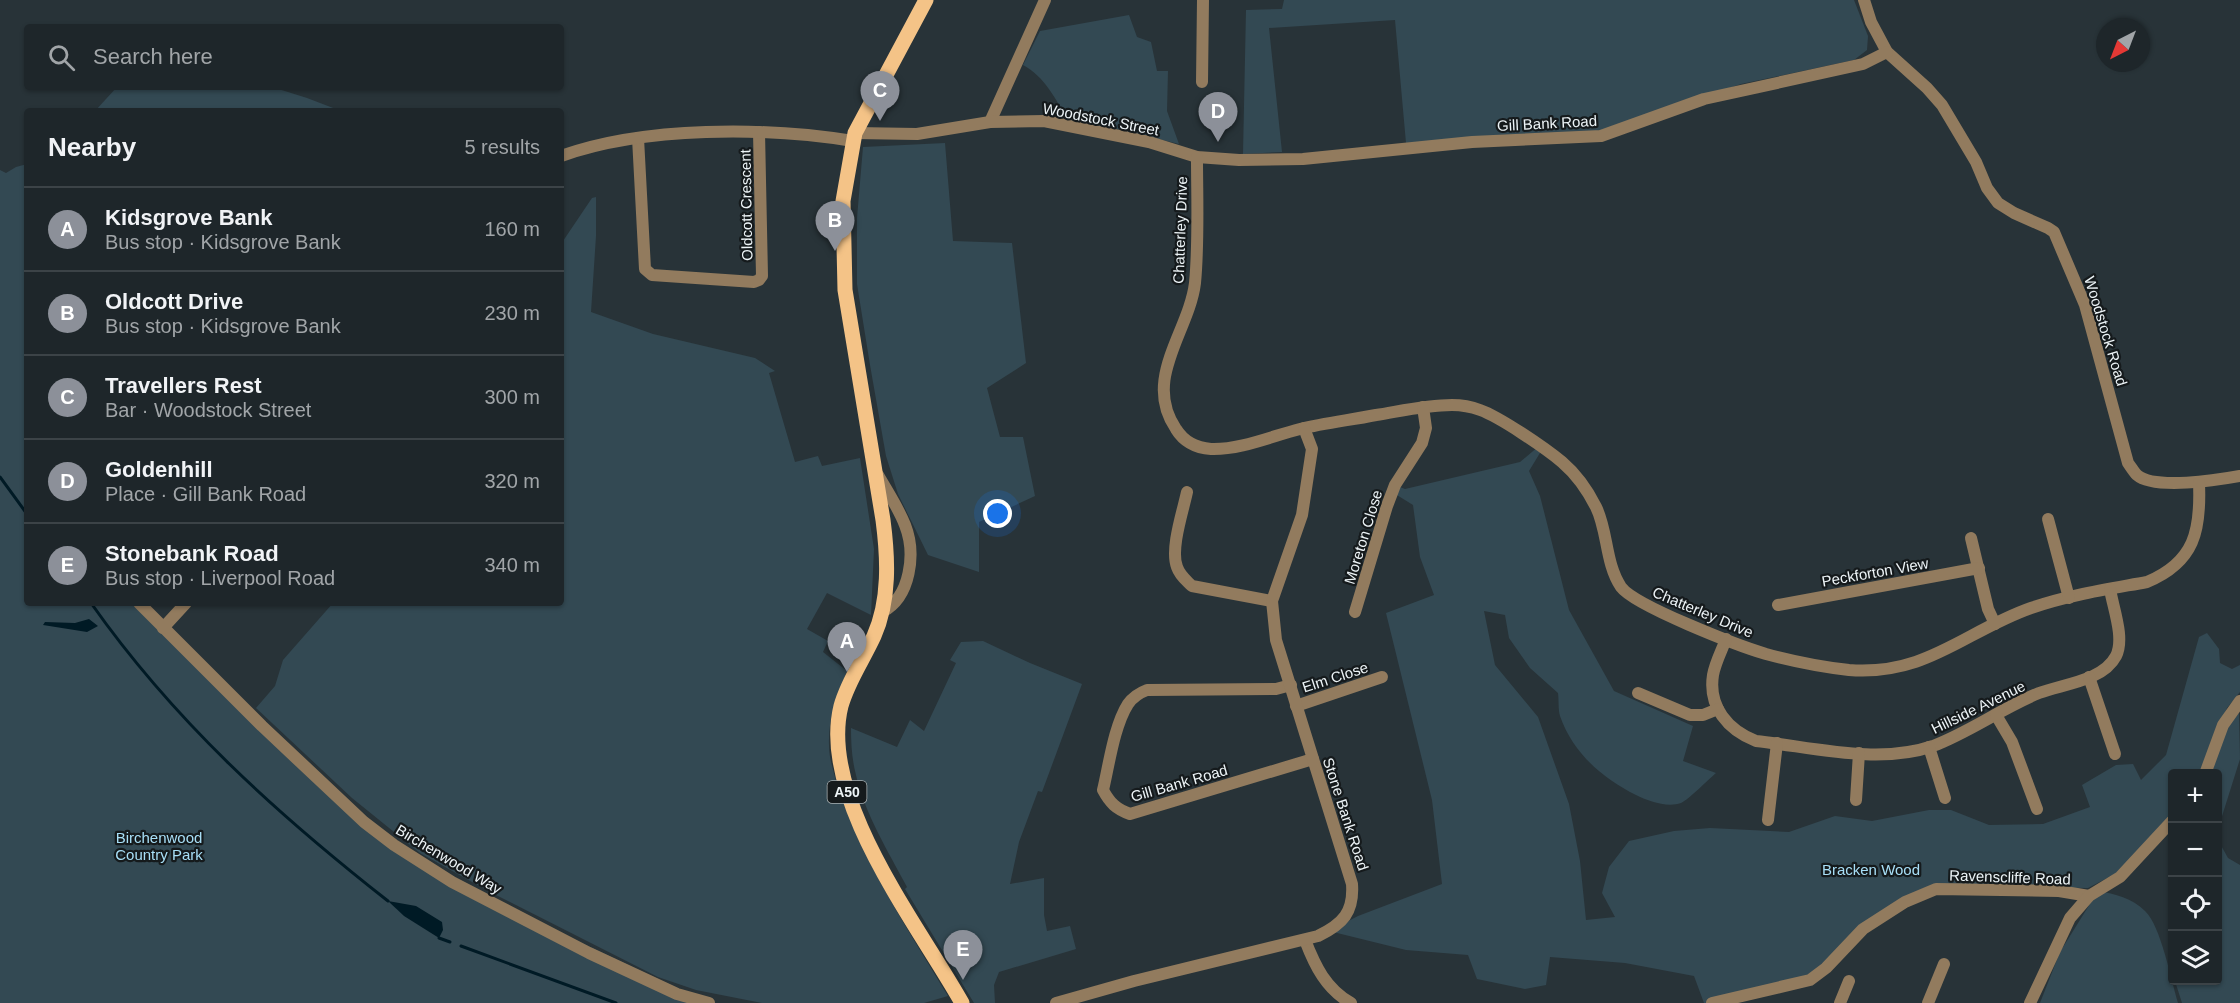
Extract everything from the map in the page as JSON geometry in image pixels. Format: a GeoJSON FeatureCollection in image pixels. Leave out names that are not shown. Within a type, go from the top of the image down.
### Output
{"type":"FeatureCollection","features":[{"type":"Feature","properties":{"kind":"main road","name":"A50"},"geometry":{"type":"LineString","coordinates":[[926,0],[854,137],[843,201],[846,290],[886,543],[887,573],[882,612],[875,634],[848,686],[838,721],[840,764],[862,828],[887,879],[938,962],[959,1002]]}},
{"type":"Feature","properties":{"kind":"street"},"geometry":{"type":"LineString","coordinates":[[990,122],[1045,0]]}},
{"type":"Feature","properties":{"kind":"street"},"geometry":{"type":"LineString","coordinates":[[1202,82],[1203,0]]}},
{"type":"Feature","properties":{"kind":"street","name":"Woodstock Road"},"geometry":{"type":"LineString","coordinates":[[1864,0],[1871,22],[1887,52],[1927,88],[1942,105],[1976,162],[1987,188],[1998,203],[2054,232],[2085,305],[2128,464],[2138,476],[2150,481],[2199,483],[2240,476]]}},
{"type":"Feature","properties":{"kind":"street","name":"Gill Bank Road"},"geometry":{"type":"LineString","coordinates":[[1197,157],[1239,160],[1303,159],[1472,142],[1601,136],[1704,99],[1863,64],[1887,52]]}},
{"type":"Feature","properties":{"kind":"street","name":"Woodstock Street"},"geometry":{"type":"LineString","coordinates":[[564,155],[602,144],[696,133],[759,132],[854,137],[917,134],[990,122],[1044,121],[1149,142],[1197,157]]}},
{"type":"Feature","properties":{"kind":"street","name":"Oldcott Crescent"},"geometry":{"type":"LineString","coordinates":[[638,138],[645,269],[652,275],[754,282],[762,276],[759,132]]}},
{"type":"Feature","properties":{"kind":"street","name":"Chatterley Drive"},"geometry":{"type":"LineString","coordinates":[[1197,157],[1197,256],[1194,287],[1186,316],[1167,364],[1165,390],[1170,418],[1183,438],[1195,446],[1214,449],[1304,428],[1423,407],[1455,405],[1479,410],[1563,463],[1584,487],[1597,510],[1604,540],[1621,587],[1634,599],[1653,609],[1766,654],[1849,670],[1881,669],[1931,658],[1995,624],[2034,607],[2147,582],[2162,576],[2180,562],[2196,536],[2200,512],[2199,483]]}},
{"type":"Feature","properties":{"kind":"street","name":"Moreton Close"},"geometry":{"type":"LineString","coordinates":[[1355,612],[1389,499],[1395,485],[1422,443],[1426,428],[1423,407]]}},
{"type":"Feature","properties":{"kind":"street","name":"Stone Bank Road"},"geometry":{"type":"LineString","coordinates":[[1056,1003],[1134,981],[1305,940],[1332,929],[1348,912],[1353,899],[1352,884],[1276,640],[1272,601],[1302,515],[1312,449],[1304,428]]}},
{"type":"Feature","properties":{"kind":"street"},"geometry":{"type":"LineString","coordinates":[[875,471],[905,525],[909,543],[909,572],[903,589],[894,605],[882,612]]}},
{"type":"Feature","properties":{"kind":"street"},"geometry":{"type":"LineString","coordinates":[[1187,492],[1175,554],[1176,566],[1182,577],[1192,586],[1272,601]]}},
{"type":"Feature","properties":{"kind":"street"},"geometry":{"type":"LineString","coordinates":[[2048,519],[2069,598]]}},
{"type":"Feature","properties":{"kind":"street"},"geometry":{"type":"LineString","coordinates":[[1971,538],[1988,609],[1995,624]]}},
{"type":"Feature","properties":{"kind":"street","name":"Peckforton View"},"geometry":{"type":"LineString","coordinates":[[1778,605],[1978,568]]}},
{"type":"Feature","properties":{"kind":"street","name":"Hillside Avenue"},"geometry":{"type":"LineString","coordinates":[[1718,709],[1723,719],[1740,734],[1756,741],[1859,753],[1896,753],[1929,747],[1954,738],[2042,692],[2089,677],[2109,666],[2119,650],[2110,589]]}},
{"type":"Feature","properties":{"kind":"street","name":"Birchenwood Way"},"geometry":{"type":"LineString","coordinates":[[142,606],[262,726],[364,822],[394,846],[452,882],[571,944],[677,994],[709,1003]]}},
{"type":"Feature","properties":{"kind":"street"},"geometry":{"type":"LineString","coordinates":[[163,627],[183,606]]}},
{"type":"Feature","properties":{"kind":"street"},"geometry":{"type":"LineString","coordinates":[[1638,693],[1690,715],[1703,715],[1718,709],[1713,692],[1713,673],[1726,639]]}},
{"type":"Feature","properties":{"kind":"street","name":"Elm Close"},"geometry":{"type":"LineString","coordinates":[[1296,706],[1382,677]]}},
{"type":"Feature","properties":{"kind":"street"},"geometry":{"type":"LineString","coordinates":[[2089,677],[2115,754]]}},
{"type":"Feature","properties":{"kind":"street","name":"Gill Bank Road"},"geometry":{"type":"LineString","coordinates":[[1291,685],[1276,689],[1147,690],[1136,695],[1128,704],[1120,721],[1103,790],[1109,802],[1118,810],[1130,814],[1313,759]]}},
{"type":"Feature","properties":{"kind":"street"},"geometry":{"type":"LineString","coordinates":[[2207,769],[2223,725],[2240,701]]}},
{"type":"Feature","properties":{"kind":"street"},"geometry":{"type":"LineString","coordinates":[[1996,715],[2012,742],[2038,802]]}},
{"type":"Feature","properties":{"kind":"street"},"geometry":{"type":"LineString","coordinates":[[1768,820],[1777,743]]}},
{"type":"Feature","properties":{"kind":"street"},"geometry":{"type":"LineString","coordinates":[[1929,747],[1945,798]]}},
{"type":"Feature","properties":{"kind":"street"},"geometry":{"type":"LineString","coordinates":[[1856,800],[1859,753]]}},
{"type":"Feature","properties":{"kind":"street"},"geometry":{"type":"LineString","coordinates":[[2030,1003],[2070,918],[2089,896],[2120,877],[2170,823]]}},
{"type":"Feature","properties":{"kind":"street","name":"Ravenscliffe Road"},"geometry":{"type":"LineString","coordinates":[[1712,1003],[1810,980],[1826,968],[1863,929],[1905,902],[1936,890],[2060,891],[2089,896]]}},
{"type":"Feature","properties":{"kind":"street"},"geometry":{"type":"LineString","coordinates":[[1305,940],[1314,964],[1325,980],[1338,995],[1351,1003]]}},
{"type":"Feature","properties":{"kind":"street"},"geometry":{"type":"LineString","coordinates":[[1928,1003],[1944,964]]}},
{"type":"Feature","properties":{"kind":"street"},"geometry":{"type":"LineString","coordinates":[[1840,1003],[1850,981]]}},
{"type":"Feature","properties":{"kind":"green space"},"geometry":{"type":"Polygon","coordinates":[[[1284,0],[1854,0],[1868,36],[1867,50],[1854,60],[1741,84],[1603,131],[1406,143],[1395,20],[1269,28],[1282,152],[1243,154],[1246,10],[1282,9],[1284,0]]]}},
{"type":"Feature","properties":{"kind":"green space"},"geometry":{"type":"Polygon","coordinates":[[[1129,15],[1137,37],[1151,42],[1157,71],[1168,71],[1167,111],[1179,144],[1113,128],[1067,120],[1044,82],[1023,65],[1040,31],[1129,15]]]}},
{"type":"Feature","properties":{"kind":"green space"},"geometry":{"type":"Polygon","coordinates":[[[114,90],[282,90],[333,108],[98,108],[114,90]]]}},
{"type":"Feature","properties":{"kind":"green space"},"geometry":{"type":"Polygon","coordinates":[[[945,143],[953,241],[1012,243],[1026,363],[987,388],[1000,437],[1023,437],[1035,496],[979,522],[979,572],[928,555],[898,494],[886,456],[857,284],[857,218],[863,147],[945,143]]]}},
{"type":"Feature","properties":{"kind":"green space","name":"Birchenwood Country Park"},"geometry":{"type":"Polygon","coordinates":[[[24,165],[24,606],[142,606],[364,822],[452,882],[709,1003],[0,1003],[0,170],[6,173],[24,165]]]}},
{"type":"Feature","properties":{"kind":"green space"},"geometry":{"type":"Polygon","coordinates":[[[596,197],[596,236],[591,312],[653,334],[755,358],[775,371],[769,373],[795,462],[818,456],[822,466],[860,458],[874,549],[871,615],[827,593],[807,629],[828,641],[823,652],[847,671],[834,707],[829,735],[831,763],[846,809],[871,864],[901,919],[948,996],[924,1003],[762,1003],[696,990],[658,977],[490,892],[420,853],[352,798],[256,708],[275,686],[283,660],[330,606],[564,606],[564,240],[592,198],[596,197]]]}},
{"type":"Feature","properties":{"kind":"green space","name":"Bracken Wood"},"geometry":{"type":"Polygon","coordinates":[[[1539,446],[1543,448],[1529,471],[1540,496],[1569,610],[1614,691],[1693,726],[1683,761],[1716,773],[1688,798],[1676,804],[1658,803],[1646,799],[1612,781],[1590,763],[1573,742],[1560,716],[1558,693],[1530,668],[1509,638],[1505,615],[1484,611],[1495,665],[1538,717],[1569,804],[1580,861],[1586,920],[1615,917],[1602,893],[1609,867],[1629,841],[1674,831],[1710,828],[1789,832],[1835,816],[1872,821],[1929,810],[1951,810],[1989,825],[2043,824],[2090,807],[2082,785],[2116,765],[2133,764],[2141,780],[2166,755],[2199,637],[2207,633],[2219,649],[2220,663],[2232,669],[2240,665],[2240,692],[2227,708],[2202,769],[2168,769],[2168,819],[2115,874],[2088,888],[1935,886],[1905,902],[1807,978],[1712,1003],[1704,1003],[1694,976],[1625,963],[1550,957],[1546,985],[1525,989],[1477,979],[1468,955],[1406,950],[1329,931],[1358,916],[1442,884],[1432,800],[1386,613],[1434,595],[1420,557],[1413,505],[1392,492],[1395,485],[1405,489],[1520,462],[1539,446]]]}},
{"type":"Feature","properties":{"kind":"green space"},"geometry":{"type":"Polygon","coordinates":[[[983,641],[1082,684],[1042,792],[1038,791],[1019,842],[1010,884],[1044,878],[1044,915],[1047,931],[1070,926],[1076,949],[999,972],[994,985],[995,1003],[974,1003],[905,889],[907,887],[865,803],[855,769],[851,740],[851,728],[897,747],[910,720],[924,731],[956,663],[950,660],[961,642],[983,641]]]}},
{"type":"Feature","properties":{"kind":"green space"},"geometry":{"type":"Polygon","coordinates":[[[2239,713],[2240,759],[2222,816],[2222,769],[2210,769],[2227,727],[2239,713]]]}},
{"type":"Feature","properties":{"kind":"green space"},"geometry":{"type":"Polygon","coordinates":[[[2222,847],[2228,858],[2240,865],[2240,1003],[2182,1003],[2176,985],[2222,985],[2222,847]]]}},
{"type":"Feature","properties":{"kind":"green space"},"geometry":{"type":"Polygon","coordinates":[[[2098,891],[2129,900],[2145,911],[2156,928],[2168,965],[2168,985],[2173,985],[2178,1003],[2040,1003],[2060,952],[2098,891]]]}},
{"type":"Feature","properties":{"kind":"shaded area"},"geometry":{"type":"Polygon","coordinates":[[[89,619],[98,626],[87,632],[43,625],[45,622],[75,623],[89,619]]]}},
{"type":"Feature","properties":{"kind":"shaded area"},"geometry":{"type":"Polygon","coordinates":[[[388,901],[416,906],[442,922],[443,930],[439,938],[404,916],[388,901]]]}},
{"type":"Feature","properties":{"kind":"waterway"},"geometry":{"type":"LineString","coordinates":[[0,477],[24,510]]}},
{"type":"Feature","properties":{"kind":"waterway"},"geometry":{"type":"LineString","coordinates":[[93,606],[123,646],[192,726],[306,834],[388,901]]}},
{"type":"Feature","properties":{"kind":"waterway"},"geometry":{"type":"LineString","coordinates":[[439,938],[450,942]]}},
{"type":"Feature","properties":{"kind":"waterway"},"geometry":{"type":"LineString","coordinates":[[461,946],[616,1003]]}},
{"type":"Feature","properties":{"kind":"place","name":"Travellers Rest"},"geometry":{"type":"Point","coordinates":[880,121]}},
{"type":"Feature","properties":{"kind":"place","name":"Goldenhill"},"geometry":{"type":"Point","coordinates":[1218,142]}},
{"type":"Feature","properties":{"kind":"place","name":"Oldcott Drive"},"geometry":{"type":"Point","coordinates":[835,251]}},
{"type":"Feature","properties":{"kind":"place","name":"Kidsgrove Bank"},"geometry":{"type":"Point","coordinates":[847,672]}},
{"type":"Feature","properties":{"kind":"place","name":"Stonebank Road"},"geometry":{"type":"Point","coordinates":[963,980]}}]}
